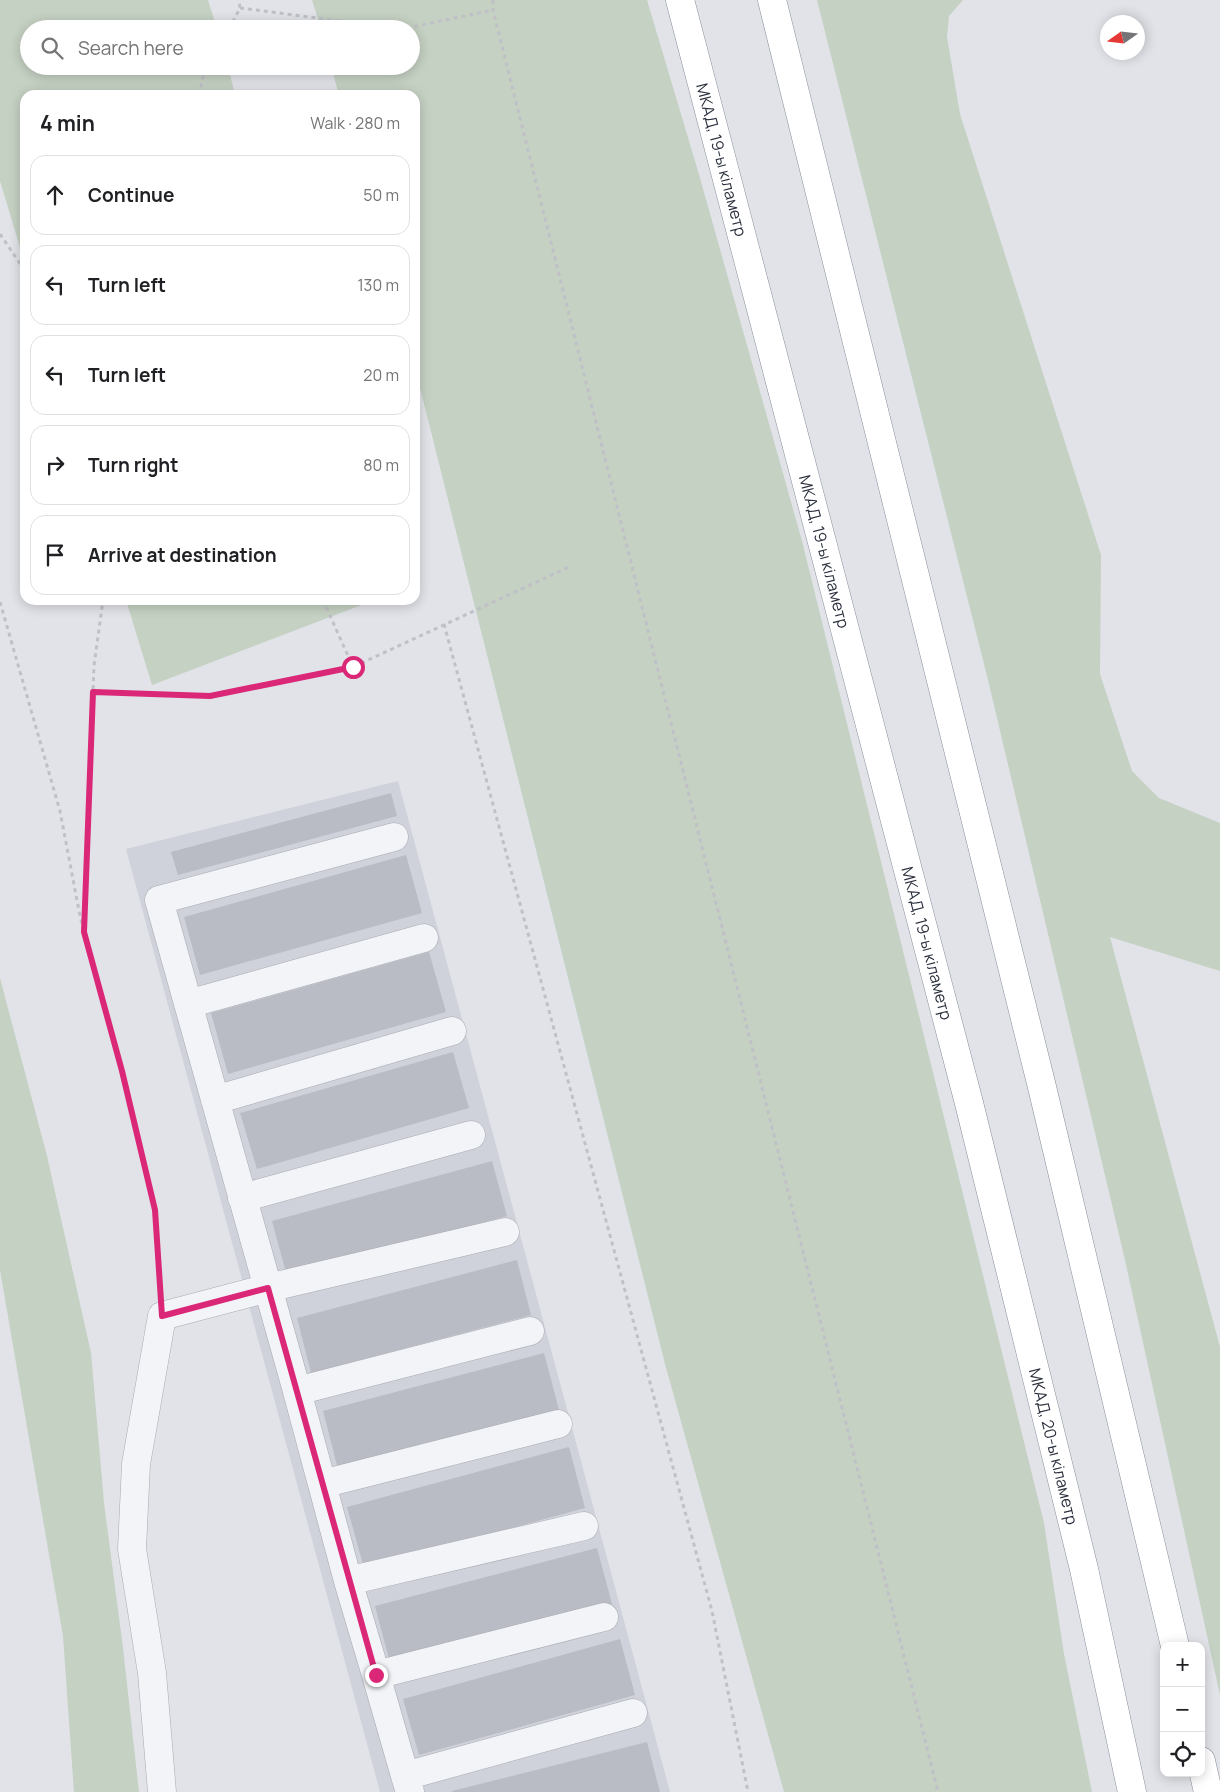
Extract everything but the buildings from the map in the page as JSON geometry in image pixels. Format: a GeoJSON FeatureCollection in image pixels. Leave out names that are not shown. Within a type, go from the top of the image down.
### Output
{"type":"FeatureCollection","features":[{"type":"Feature","properties":{"kind":"highway","name":"МКАД, 19-ы кіламетр"},"geometry":{"type":"LineString","coordinates":[[680,0],[969,1103]]}},
{"type":"Feature","properties":{"kind":"highway"},"geometry":{"type":"LineString","coordinates":[[772,0],[1042,1086],[1174,1642]]}},
{"type":"Feature","properties":{"kind":"highway","name":"МКАД, 20-ы кіламетр"},"geometry":{"type":"LineString","coordinates":[[969,1103],[1084,1569],[1132,1792]]}},
{"type":"Feature","properties":{"kind":"highway"},"geometry":{"type":"LineString","coordinates":[[1205,1777],[1208,1792]]}},
{"type":"Feature","properties":{"kind":"lane"},"geometry":{"type":"LineString","coordinates":[[394,837],[159,900],[348,1581],[408,1784],[633,1713]]}},
{"type":"Feature","properties":{"kind":"lane"},"geometry":{"type":"LineString","coordinates":[[188,1004],[424,938]]}},
{"type":"Feature","properties":{"kind":"lane"},"geometry":{"type":"LineString","coordinates":[[215,1100],[452,1031]]}},
{"type":"Feature","properties":{"kind":"lane"},"geometry":{"type":"LineString","coordinates":[[242,1198],[471,1134]]}},
{"type":"Feature","properties":{"kind":"lane"},"geometry":{"type":"LineString","coordinates":[[162,1792],[152,1673],[132,1550],[136,1464],[162,1316],[268,1288],[505,1232]]}},
{"type":"Feature","properties":{"kind":"lane"},"geometry":{"type":"LineString","coordinates":[[297,1392],[530,1331]]}},
{"type":"Feature","properties":{"kind":"lane"},"geometry":{"type":"LineString","coordinates":[[322,1484],[558,1424]]}},
{"type":"Feature","properties":{"kind":"lane"},"geometry":{"type":"LineString","coordinates":[[348,1581],[584,1526]]}},
{"type":"Feature","properties":{"kind":"lane"},"geometry":{"type":"LineString","coordinates":[[376,1675],[604,1616]]}},
{"type":"Feature","properties":{"kind":"path"},"geometry":{"type":"LineString","coordinates":[[234,20],[240,8],[239,0]]}},
{"type":"Feature","properties":{"kind":"path"},"geometry":{"type":"LineString","coordinates":[[493,0],[493,10],[628,543],[938,1792]]}},
{"type":"Feature","properties":{"kind":"path"},"geometry":{"type":"LineString","coordinates":[[240,8],[333,20]]}},
{"type":"Feature","properties":{"kind":"path"},"geometry":{"type":"LineString","coordinates":[[420,25],[493,10]]}},
{"type":"Feature","properties":{"kind":"path"},"geometry":{"type":"LineString","coordinates":[[199,90],[204,75]]}},
{"type":"Feature","properties":{"kind":"path"},"geometry":{"type":"LineString","coordinates":[[0,234],[20,264]]}},
{"type":"Feature","properties":{"kind":"path"},"geometry":{"type":"LineString","coordinates":[[93,692],[210,696],[353,667],[569,566]]}},
{"type":"Feature","properties":{"kind":"path"},"geometry":{"type":"LineString","coordinates":[[0,602],[60,811],[84,932],[122,1071],[155,1210],[162,1316]]}},
{"type":"Feature","properties":{"kind":"path"},"geometry":{"type":"LineString","coordinates":[[84,932],[93,692],[102,605]]}},
{"type":"Feature","properties":{"kind":"path"},"geometry":{"type":"LineString","coordinates":[[325,605],[353,667]]}},
{"type":"Feature","properties":{"kind":"path"},"geometry":{"type":"LineString","coordinates":[[444,624],[712,1611],[748,1792]]}},
{"type":"Feature","properties":{"kind":"shaded area"},"geometry":{"type":"Polygon","coordinates":[[[398,781],[670,1792],[380,1792],[126,849],[398,781]]]}},
{"type":"Feature","properties":{"kind":"green space"},"geometry":{"type":"Polygon","coordinates":[[[0,0],[208,0],[214,20],[20,20],[20,75],[230,75],[234,90],[20,90],[20,247],[0,181],[0,0]]]}},
{"type":"Feature","properties":{"kind":"green space"},"geometry":{"type":"Polygon","coordinates":[[[312,0],[647,0],[700,178],[802,541],[1044,1523],[1064,1654],[1092,1792],[784,1792],[665,1364],[420,388],[420,90],[338,90],[333,75],[420,75],[420,20],[318,20],[312,0]]]}},
{"type":"Feature","properties":{"kind":"green space"},"geometry":{"type":"Polygon","coordinates":[[[817,0],[963,0],[949,16],[947,37],[960,114],[1101,555],[1100,674],[1132,771],[1159,798],[1220,823],[1220,971],[1110,937],[1220,1347],[1220,1695],[1125,1260],[989,684],[817,0]]]}},
{"type":"Feature","properties":{"kind":"green space"},"geometry":{"type":"Polygon","coordinates":[[[128,605],[362,605],[152,685],[128,605]]]}},
{"type":"Feature","properties":{"kind":"green space"},"geometry":{"type":"Polygon","coordinates":[[[0,978],[47,1156],[91,1353],[104,1503],[139,1792],[74,1792],[63,1636],[0,1270],[0,978]]]}},
{"type":"Feature","properties":{"kind":"route"},"geometry":{"type":"LineString","coordinates":[[353,667],[210,696],[93,692],[84,932],[122,1071],[155,1210],[162,1316],[268,1288],[348,1581],[376,1675]]}}]}
